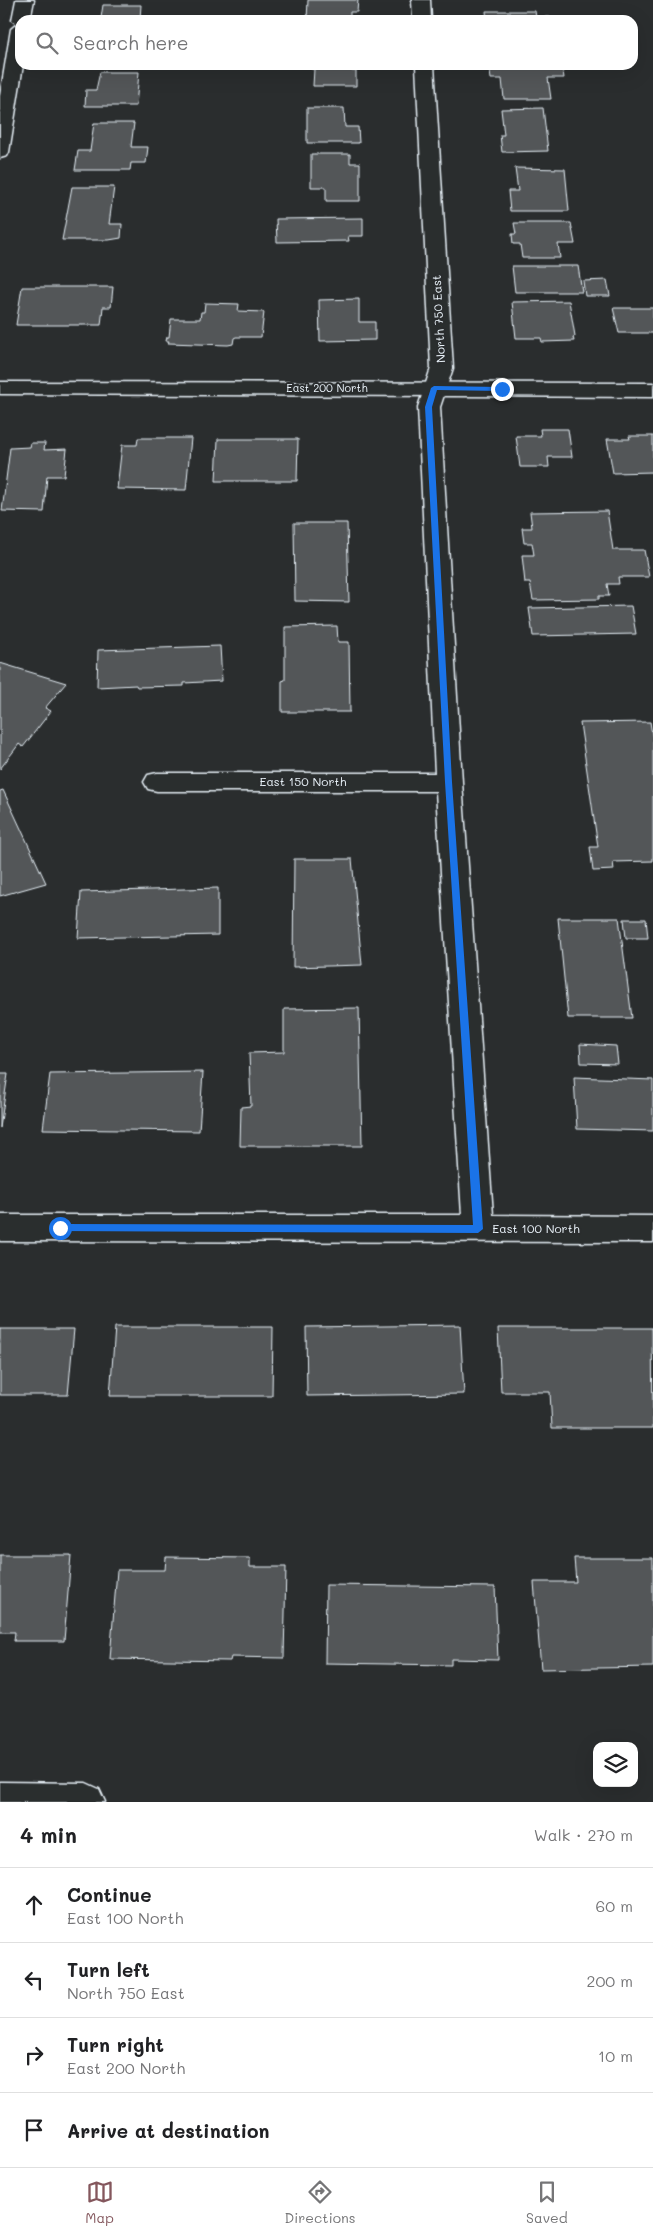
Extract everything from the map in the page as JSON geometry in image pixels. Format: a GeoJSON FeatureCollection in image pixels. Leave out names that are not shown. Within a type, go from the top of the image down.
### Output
{"type":"FeatureCollection","features":[{"type":"Feature","properties":{"kind":"street"},"geometry":{"type":"LineString","coordinates":[[23,15],[25,0]]}},
{"type":"Feature","properties":{"kind":"street"},"geometry":{"type":"LineString","coordinates":[[421,0],[422,15]]}},
{"type":"Feature","properties":{"kind":"street"},"geometry":{"type":"LineString","coordinates":[[0,152],[15,60]]}},
{"type":"Feature","properties":{"kind":"street","name":"North 750 East"},"geometry":{"type":"LineString","coordinates":[[425,70],[442,368],[429,407],[449,782],[478,1229]]}},
{"type":"Feature","properties":{"kind":"street","name":"East 200 North"},"geometry":{"type":"LineString","coordinates":[[0,388],[653,390]]}},
{"type":"Feature","properties":{"kind":"street","name":"East 150 North"},"geometry":{"type":"LineString","coordinates":[[157,782],[449,782]]}},
{"type":"Feature","properties":{"kind":"street","name":"East 100 North"},"geometry":{"type":"LineString","coordinates":[[0,1228],[653,1229]]}},
{"type":"Feature","properties":{"kind":"street"},"geometry":{"type":"LineString","coordinates":[[0,1801],[86,1802]]}},
{"type":"Feature","properties":{"kind":"building"},"geometry":{"type":"Polygon","coordinates":[[[308,0],[358,0],[357,12],[350,12],[350,15],[307,15],[308,0]]]}},
{"type":"Feature","properties":{"kind":"building"},"geometry":{"type":"Polygon","coordinates":[[[103,5],[141,5],[140,15],[101,15],[103,5]]]}},
{"type":"Feature","properties":{"kind":"building"},"geometry":{"type":"Polygon","coordinates":[[[486,11],[535,11],[536,15],[486,15],[486,11]]]}},
{"type":"Feature","properties":{"kind":"building"},"geometry":{"type":"Polygon","coordinates":[[[314,70],[356,71],[356,86],[313,86],[314,70]]]}},
{"type":"Feature","properties":{"kind":"building"},"geometry":{"type":"Polygon","coordinates":[[[490,70],[563,70],[564,78],[548,78],[551,99],[504,99],[502,79],[491,79],[490,70]]]}},
{"type":"Feature","properties":{"kind":"building"},"geometry":{"type":"Polygon","coordinates":[[[100,72],[139,72],[136,106],[85,106],[86,90],[96,90],[100,72]]]}},
{"type":"Feature","properties":{"kind":"building"},"geometry":{"type":"Polygon","coordinates":[[[307,108],[344,108],[345,127],[358,127],[359,143],[307,143],[307,108]]]}},
{"type":"Feature","properties":{"kind":"building"},"geometry":{"type":"Polygon","coordinates":[[[543,108],[548,151],[502,152],[500,135],[504,135],[501,109],[543,108]]]}},
{"type":"Feature","properties":{"kind":"building"},"geometry":{"type":"Polygon","coordinates":[[[94,123],[134,123],[131,147],[148,147],[146,163],[131,163],[130,170],[75,170],[78,151],[90,151],[94,123]]]}},
{"type":"Feature","properties":{"kind":"building"},"geometry":{"type":"Polygon","coordinates":[[[311,154],[350,154],[350,163],[360,163],[360,201],[326,201],[326,187],[311,187],[311,154]]]}},
{"type":"Feature","properties":{"kind":"building"},"geometry":{"type":"Polygon","coordinates":[[[515,168],[565,169],[569,211],[510,211],[508,191],[518,191],[515,168]]]}},
{"type":"Feature","properties":{"kind":"building"},"geometry":{"type":"Polygon","coordinates":[[[72,187],[114,187],[109,224],[122,224],[121,238],[109,240],[62,240],[72,187]]]}},
{"type":"Feature","properties":{"kind":"building"},"geometry":{"type":"Polygon","coordinates":[[[363,218],[363,236],[348,236],[349,241],[277,242],[276,219],[363,218]]]}},
{"type":"Feature","properties":{"kind":"building"},"geometry":{"type":"Polygon","coordinates":[[[514,223],[571,223],[575,244],[558,244],[560,258],[522,258],[520,244],[513,244],[512,234],[516,234],[514,223]]]}},
{"type":"Feature","properties":{"kind":"building"},"geometry":{"type":"Polygon","coordinates":[[[512,266],[578,266],[582,292],[515,292],[512,266]]]}},
{"type":"Feature","properties":{"kind":"building"},"geometry":{"type":"Polygon","coordinates":[[[607,280],[610,296],[585,296],[583,281],[607,280]]]}},
{"type":"Feature","properties":{"kind":"building"},"geometry":{"type":"Polygon","coordinates":[[[22,287],[113,287],[111,307],[103,307],[101,325],[16,325],[22,287]]]}},
{"type":"Feature","properties":{"kind":"building"},"geometry":{"type":"Polygon","coordinates":[[[359,299],[359,322],[375,322],[375,340],[320,341],[319,300],[359,299]]]}},
{"type":"Feature","properties":{"kind":"building"},"geometry":{"type":"Polygon","coordinates":[[[569,301],[575,336],[573,337],[574,341],[542,342],[541,338],[516,338],[512,302],[569,301]]]}},
{"type":"Feature","properties":{"kind":"building"},"geometry":{"type":"Polygon","coordinates":[[[205,303],[239,304],[238,311],[264,312],[261,337],[236,337],[233,344],[228,345],[168,343],[169,341],[166,341],[167,337],[169,337],[171,319],[200,319],[201,312],[204,312],[205,303]]]}},
{"type":"Feature","properties":{"kind":"building"},"geometry":{"type":"Polygon","coordinates":[[[613,308],[653,308],[653,333],[619,333],[613,308]]]}},
{"type":"Feature","properties":{"kind":"building"},"geometry":{"type":"Polygon","coordinates":[[[540,429],[568,429],[572,457],[548,457],[549,467],[520,467],[516,436],[541,436],[540,429]]]}},
{"type":"Feature","properties":{"kind":"building"},"geometry":{"type":"Polygon","coordinates":[[[629,436],[653,436],[653,472],[613,473],[607,439],[630,439],[629,436]]]}},
{"type":"Feature","properties":{"kind":"building"},"geometry":{"type":"Polygon","coordinates":[[[138,438],[191,438],[186,490],[117,489],[122,445],[137,445],[138,438]]]}},
{"type":"Feature","properties":{"kind":"building"},"geometry":{"type":"Polygon","coordinates":[[[218,439],[298,439],[297,481],[216,481],[218,439]]]}},
{"type":"Feature","properties":{"kind":"building"},"geometry":{"type":"Polygon","coordinates":[[[31,443],[45,443],[44,450],[67,449],[64,476],[47,476],[44,512],[2,511],[10,448],[30,447],[31,443]]]}},
{"type":"Feature","properties":{"kind":"building"},"geometry":{"type":"Polygon","coordinates":[[[607,511],[613,550],[644,550],[649,577],[618,577],[619,584],[607,584],[609,596],[599,596],[599,599],[533,600],[530,583],[525,583],[522,555],[534,555],[532,543],[524,543],[522,528],[532,528],[530,512],[607,511]]]}},
{"type":"Feature","properties":{"kind":"building"},"geometry":{"type":"Polygon","coordinates":[[[294,523],[347,523],[349,602],[295,601],[294,523]]]}},
{"type":"Feature","properties":{"kind":"building"},"geometry":{"type":"Polygon","coordinates":[[[631,606],[636,634],[533,636],[529,608],[631,606]]]}},
{"type":"Feature","properties":{"kind":"building"},"geometry":{"type":"Polygon","coordinates":[[[337,626],[338,642],[349,642],[350,712],[282,712],[282,681],[285,680],[285,627],[337,626]]]}},
{"type":"Feature","properties":{"kind":"building"},"geometry":{"type":"Polygon","coordinates":[[[220,646],[222,681],[184,683],[184,686],[137,687],[136,685],[97,687],[98,650],[220,646]]]}},
{"type":"Feature","properties":{"kind":"building"},"geometry":{"type":"Polygon","coordinates":[[[0,663],[66,683],[45,708],[51,711],[23,747],[19,744],[0,769],[0,663]]]}},
{"type":"Feature","properties":{"kind":"building"},"geometry":{"type":"Polygon","coordinates":[[[650,722],[653,740],[653,861],[613,862],[614,870],[593,871],[590,847],[598,847],[580,723],[650,722]]]}},
{"type":"Feature","properties":{"kind":"building"},"geometry":{"type":"Polygon","coordinates":[[[3,790],[46,883],[0,896],[0,791],[3,790]]]}},
{"type":"Feature","properties":{"kind":"building"},"geometry":{"type":"Polygon","coordinates":[[[294,859],[352,859],[362,965],[293,967],[294,859]]]}},
{"type":"Feature","properties":{"kind":"building"},"geometry":{"type":"Polygon","coordinates":[[[218,888],[218,935],[78,938],[81,892],[218,888]]]}},
{"type":"Feature","properties":{"kind":"building"},"geometry":{"type":"Polygon","coordinates":[[[558,918],[619,918],[632,1018],[568,1018],[558,918]]]}},
{"type":"Feature","properties":{"kind":"building"},"geometry":{"type":"Polygon","coordinates":[[[624,919],[646,919],[648,938],[626,938],[624,919]]]}},
{"type":"Feature","properties":{"kind":"building"},"geometry":{"type":"Polygon","coordinates":[[[359,1008],[362,1146],[240,1146],[241,1107],[251,1106],[249,1053],[284,1052],[284,1009],[359,1008]]]}},
{"type":"Feature","properties":{"kind":"building"},"geometry":{"type":"Polygon","coordinates":[[[580,1044],[616,1046],[618,1064],[581,1063],[580,1044]]]}},
{"type":"Feature","properties":{"kind":"building"},"geometry":{"type":"Polygon","coordinates":[[[203,1072],[199,1131],[43,1129],[50,1074],[203,1072]]]}},
{"type":"Feature","properties":{"kind":"building"},"geometry":{"type":"Polygon","coordinates":[[[0,1074],[8,1074],[0,1128],[0,1074]]]}},
{"type":"Feature","properties":{"kind":"building"},"geometry":{"type":"Polygon","coordinates":[[[574,1077],[653,1080],[653,1131],[577,1129],[574,1077]]]}},
{"type":"Feature","properties":{"kind":"building"},"geometry":{"type":"Polygon","coordinates":[[[460,1325],[464,1394],[307,1396],[306,1327],[460,1325]]]}},
{"type":"Feature","properties":{"kind":"building"},"geometry":{"type":"Polygon","coordinates":[[[115,1327],[273,1327],[272,1396],[110,1396],[115,1327]]]}},
{"type":"Feature","properties":{"kind":"building"},"geometry":{"type":"Polygon","coordinates":[[[498,1328],[652,1328],[653,1428],[552,1428],[550,1392],[501,1392],[498,1328]]]}},
{"type":"Feature","properties":{"kind":"building"},"geometry":{"type":"Polygon","coordinates":[[[0,1329],[74,1329],[68,1395],[0,1395],[0,1329]]]}},
{"type":"Feature","properties":{"kind":"building"},"geometry":{"type":"Polygon","coordinates":[[[0,1555],[71,1555],[64,1641],[14,1641],[15,1632],[0,1632],[0,1555]]]}},
{"type":"Feature","properties":{"kind":"building"},"geometry":{"type":"Polygon","coordinates":[[[166,1557],[250,1558],[250,1567],[286,1567],[284,1658],[231,1657],[230,1661],[110,1659],[117,1570],[165,1570],[166,1557]]]}},
{"type":"Feature","properties":{"kind":"building"},"geometry":{"type":"Polygon","coordinates":[[[574,1558],[653,1558],[653,1667],[541,1669],[534,1582],[576,1582],[574,1558]]]}},
{"type":"Feature","properties":{"kind":"building"},"geometry":{"type":"Polygon","coordinates":[[[326,1585],[495,1587],[498,1660],[451,1659],[451,1665],[325,1663],[326,1585]]]}},
{"type":"Feature","properties":{"kind":"route"},"geometry":{"type":"LineString","coordinates":[[60,1228],[478,1229],[449,782],[429,407],[434,388],[502,389]]}}]}
